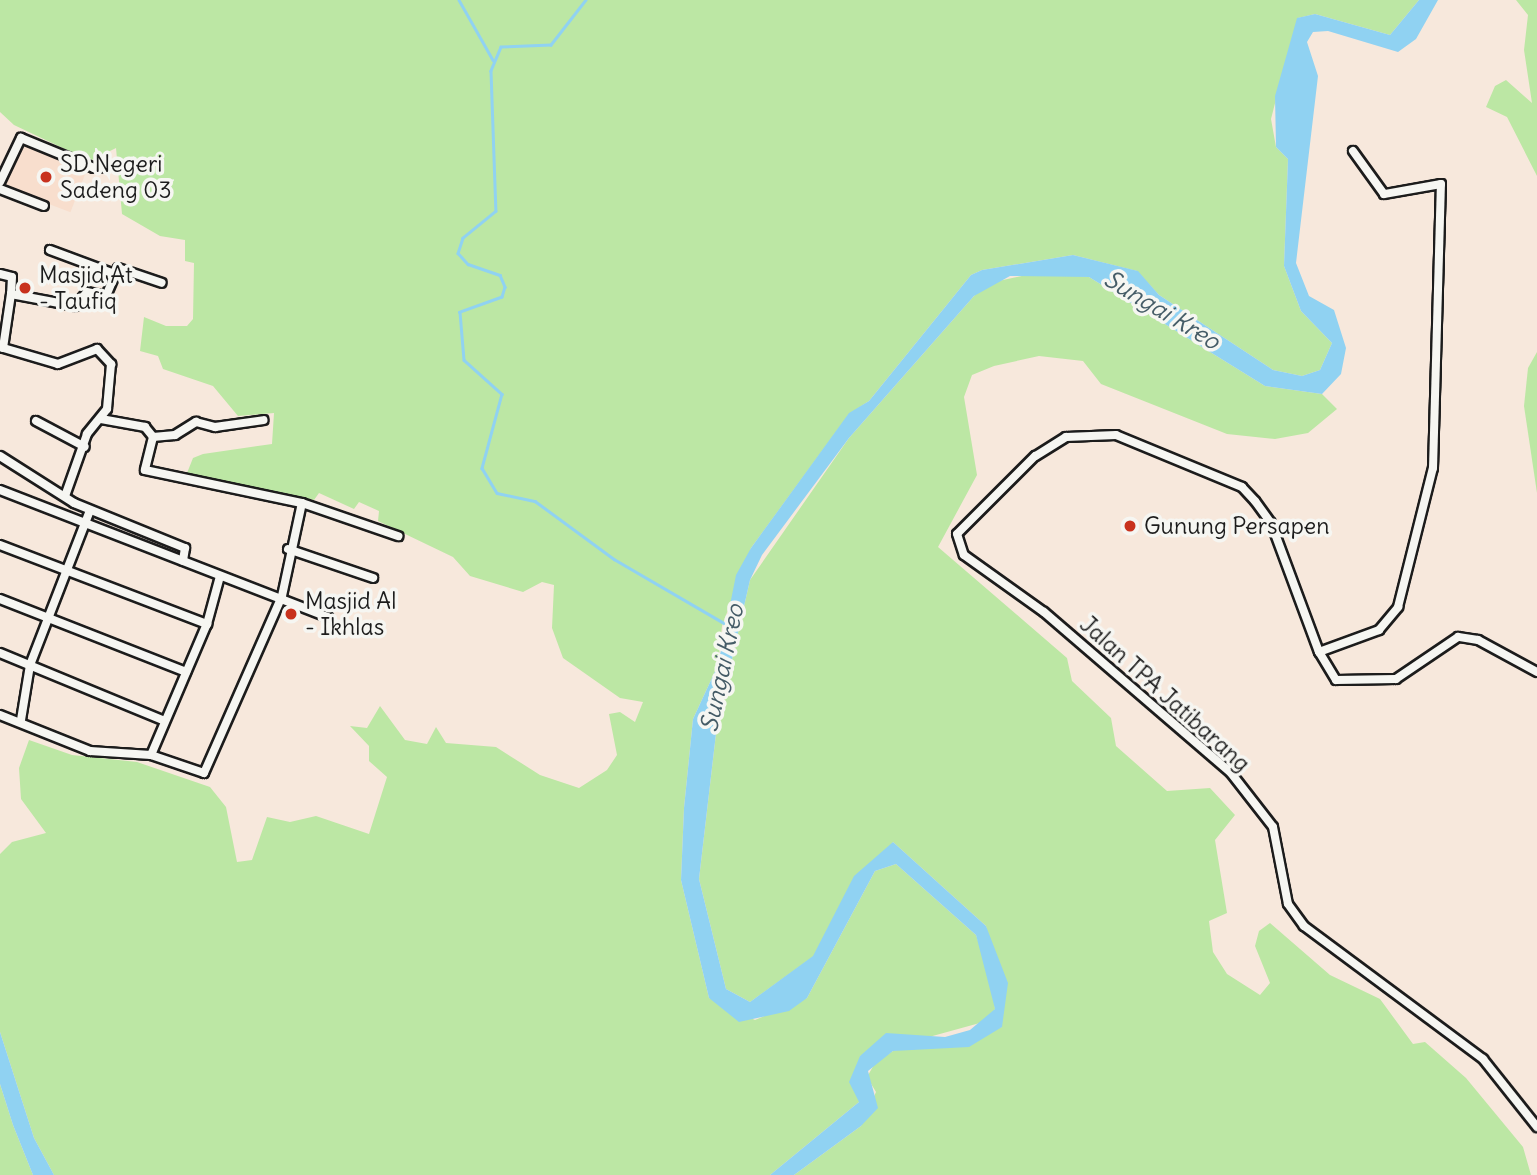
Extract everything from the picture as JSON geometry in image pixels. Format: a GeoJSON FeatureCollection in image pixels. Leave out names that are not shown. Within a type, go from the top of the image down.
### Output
{"type":"FeatureCollection","features":[{"type":"Feature","properties":{"kind":"street"},"geometry":{"type":"LineString","coordinates":[[0,182],[12,150],[24,137],[94,168],[118,166]]}},
{"type":"Feature","properties":{"kind":"street"},"geometry":{"type":"LineString","coordinates":[[0,148],[12,150]]}},
{"type":"Feature","properties":{"kind":"street"},"geometry":{"type":"LineString","coordinates":[[1353,151],[1384,194],[1441,184],[1433,468],[1398,607],[1379,630],[1319,652],[1336,680],[1347,684],[1408,674],[1458,637],[1479,640],[1537,672]]}},
{"type":"Feature","properties":{"kind":"street"},"geometry":{"type":"LineString","coordinates":[[0,188],[44,206]]}},
{"type":"Feature","properties":{"kind":"street"},"geometry":{"type":"LineString","coordinates":[[50,250],[112,273]]}},
{"type":"Feature","properties":{"kind":"street"},"geometry":{"type":"LineString","coordinates":[[11,294],[75,306],[87,292],[106,296],[112,273],[118,268],[162,283]]}},
{"type":"Feature","properties":{"kind":"street"},"geometry":{"type":"LineString","coordinates":[[0,274],[12,277],[2,347],[58,364],[101,351],[111,364],[113,382],[101,419],[85,447],[65,496]]}},
{"type":"Feature","properties":{"kind":"street"},"geometry":{"type":"LineString","coordinates":[[101,419],[145,427],[153,437]]}},
{"type":"Feature","properties":{"kind":"street"},"geometry":{"type":"LineString","coordinates":[[153,437],[175,435],[196,422],[215,427],[264,420]]}},
{"type":"Feature","properties":{"kind":"street"},"geometry":{"type":"LineString","coordinates":[[36,421],[85,447]]}},
{"type":"Feature","properties":{"kind":"street","name":"Jalan TPA Jatibarang"},"geometry":{"type":"LineString","coordinates":[[1319,652],[1271,523],[1242,487],[1116,435],[1066,438],[1035,456],[960,526],[957,542],[964,555],[1044,612],[1231,774],[1273,827],[1288,904],[1304,926],[1483,1059],[1537,1127]]}},
{"type":"Feature","properties":{"kind":"street"},"geometry":{"type":"LineString","coordinates":[[153,437],[145,470],[302,503],[398,536]]}},
{"type":"Feature","properties":{"kind":"street"},"geometry":{"type":"LineString","coordinates":[[0,456],[90,510],[185,548],[183,561]]}},
{"type":"Feature","properties":{"kind":"street"},"geometry":{"type":"LineString","coordinates":[[0,489],[220,576],[282,596],[328,617]]}},
{"type":"Feature","properties":{"kind":"street"},"geometry":{"type":"LineString","coordinates":[[0,715],[21,720],[90,751],[151,755],[197,775],[208,769],[282,596],[288,549],[302,503]]}},
{"type":"Feature","properties":{"kind":"street"},"geometry":{"type":"LineString","coordinates":[[21,720],[30,665],[46,617],[90,510]]}},
{"type":"Feature","properties":{"kind":"street"},"geometry":{"type":"LineString","coordinates":[[0,545],[207,624]]}},
{"type":"Feature","properties":{"kind":"street"},"geometry":{"type":"LineString","coordinates":[[288,549],[373,579]]}},
{"type":"Feature","properties":{"kind":"street"},"geometry":{"type":"LineString","coordinates":[[151,755],[207,624],[220,576]]}},
{"type":"Feature","properties":{"kind":"street"},"geometry":{"type":"LineString","coordinates":[[0,599],[186,671]]}},
{"type":"Feature","properties":{"kind":"street"},"geometry":{"type":"LineString","coordinates":[[0,653],[165,721]]}},
{"type":"Feature","properties":{"kind":"shaded area","name":"SD Negeri Sadeng 03"},"geometry":{"type":"Polygon","coordinates":[[[21,143],[87,168],[70,212],[4,187],[21,143]]]}},
{"type":"Feature","properties":{"kind":"green space"},"geometry":{"type":"Polygon","coordinates":[[[0,0],[1419,0],[1390,35],[1315,14],[1298,18],[1284,68],[1271,119],[1276,147],[1288,159],[1284,266],[1301,311],[1332,343],[1320,370],[1302,376],[1273,370],[1159,295],[1137,271],[1073,255],[982,270],[971,275],[869,401],[849,414],[751,548],[722,626],[718,665],[693,719],[684,808],[681,880],[709,998],[755,1020],[807,998],[875,871],[896,864],[976,935],[993,984],[995,1009],[987,1021],[860,1056],[859,1102],[770,1175],[54,1175],[34,1138],[0,1032],[0,854],[12,842],[46,833],[21,799],[19,768],[29,740],[72,755],[137,762],[210,787],[226,807],[237,862],[252,860],[267,817],[290,822],[316,816],[369,834],[387,777],[369,761],[369,746],[350,726],[367,728],[380,706],[405,740],[427,744],[436,727],[446,743],[496,747],[540,775],[579,788],[607,770],[617,755],[609,714],[620,712],[635,722],[643,702],[620,698],[563,658],[552,628],[554,585],[542,582],[523,592],[470,576],[453,557],[378,521],[379,511],[359,502],[354,509],[319,493],[314,500],[187,473],[193,458],[203,454],[272,444],[274,413],[238,416],[213,386],[163,369],[158,356],[140,351],[144,317],[166,326],[187,326],[193,319],[194,263],[185,261],[185,240],[160,236],[122,214],[116,148],[90,161],[14,125],[0,112],[0,0]]]}},
{"type":"Feature","properties":{"kind":"green space"},"geometry":{"type":"Polygon","coordinates":[[[1516,0],[1537,0],[1537,176],[1507,117],[1486,107],[1495,86],[1506,80],[1532,103],[1524,50],[1528,15],[1516,0]]]}},
{"type":"Feature","properties":{"kind":"green space"},"geometry":{"type":"Polygon","coordinates":[[[1040,272],[1089,277],[1265,386],[1322,394],[1337,409],[1308,433],[1275,439],[1227,434],[1101,384],[1083,361],[1039,356],[994,366],[972,375],[964,397],[977,475],[938,547],[1067,658],[1072,681],[1111,718],[1116,746],[1167,791],[1210,788],[1235,815],[1215,840],[1227,913],[1209,921],[1213,952],[1227,974],[1260,995],[1270,983],[1255,946],[1259,931],[1270,923],[1330,975],[1380,999],[1413,1044],[1425,1042],[1466,1078],[1523,1147],[1531,1175],[794,1175],[861,1126],[876,1092],[867,1077],[875,1063],[893,1051],[1002,1027],[986,926],[893,842],[814,956],[750,1002],[726,989],[699,879],[717,725],[750,580],[849,438],[974,296],[989,283],[1040,272]]]}},
{"type":"Feature","properties":{"kind":"green space"},"geometry":{"type":"Polygon","coordinates":[[[1537,352],[1537,493],[1524,406],[1528,368],[1537,352]]]}},
{"type":"Feature","properties":{"kind":"green space"},"geometry":{"type":"Polygon","coordinates":[[[0,1084],[13,1125],[33,1175],[0,1175],[0,1084]]]}},
{"type":"Feature","properties":{"kind":"water","name":"Sungai Kreo"},"geometry":{"type":"Polygon","coordinates":[[[1419,0],[1438,0],[1416,39],[1398,52],[1328,31],[1313,32],[1307,42],[1318,76],[1296,263],[1309,296],[1334,310],[1346,348],[1341,374],[1322,394],[1265,386],[1089,277],[1010,276],[974,296],[849,438],[762,555],[750,580],[717,725],[699,879],[726,989],[750,1002],[813,956],[854,876],[893,842],[986,926],[1008,983],[1002,1027],[969,1047],[893,1051],[868,1071],[878,1108],[861,1126],[794,1175],[770,1175],[859,1102],[849,1082],[860,1056],[886,1033],[945,1037],[970,1030],[995,1009],[976,935],[896,864],[875,871],[807,998],[789,1011],[739,1022],[709,998],[681,880],[684,808],[693,719],[718,665],[736,575],[751,548],[849,413],[869,401],[971,275],[982,270],[1073,255],[1138,271],[1159,295],[1273,370],[1302,376],[1320,370],[1332,343],[1301,311],[1284,266],[1288,159],[1276,147],[1275,96],[1297,18],[1315,14],[1390,35],[1419,0]]]}},
{"type":"Feature","properties":{"kind":"water"},"geometry":{"type":"Polygon","coordinates":[[[0,1032],[34,1138],[54,1175],[33,1175],[13,1125],[0,1084],[0,1032]]]}},
{"type":"Feature","properties":{"kind":"waterway"},"geometry":{"type":"LineString","coordinates":[[459,0],[493,60]]}},
{"type":"Feature","properties":{"kind":"waterway","name":"Sungai Kreo"},"geometry":{"type":"LineString","coordinates":[[586,0],[551,45],[501,47],[491,71],[496,211],[463,238],[458,253],[468,264],[500,275],[505,287],[502,297],[460,312],[464,360],[502,394],[482,468],[497,493],[535,501],[614,559],[724,623]]}},
{"type":"Feature","properties":{"kind":"place","name":"SD Negeri Sadeng 03"},"geometry":{"type":"Point","coordinates":[46,177]}},
{"type":"Feature","properties":{"kind":"place","name":"Masjid At - Taufiq"},"geometry":{"type":"Point","coordinates":[25,288]}},
{"type":"Feature","properties":{"kind":"place","name":"Gunung Persapen"},"geometry":{"type":"Point","coordinates":[1130,526]}},
{"type":"Feature","properties":{"kind":"place","name":"Masjid Al - Ikhlas"},"geometry":{"type":"Point","coordinates":[291,614]}}]}
